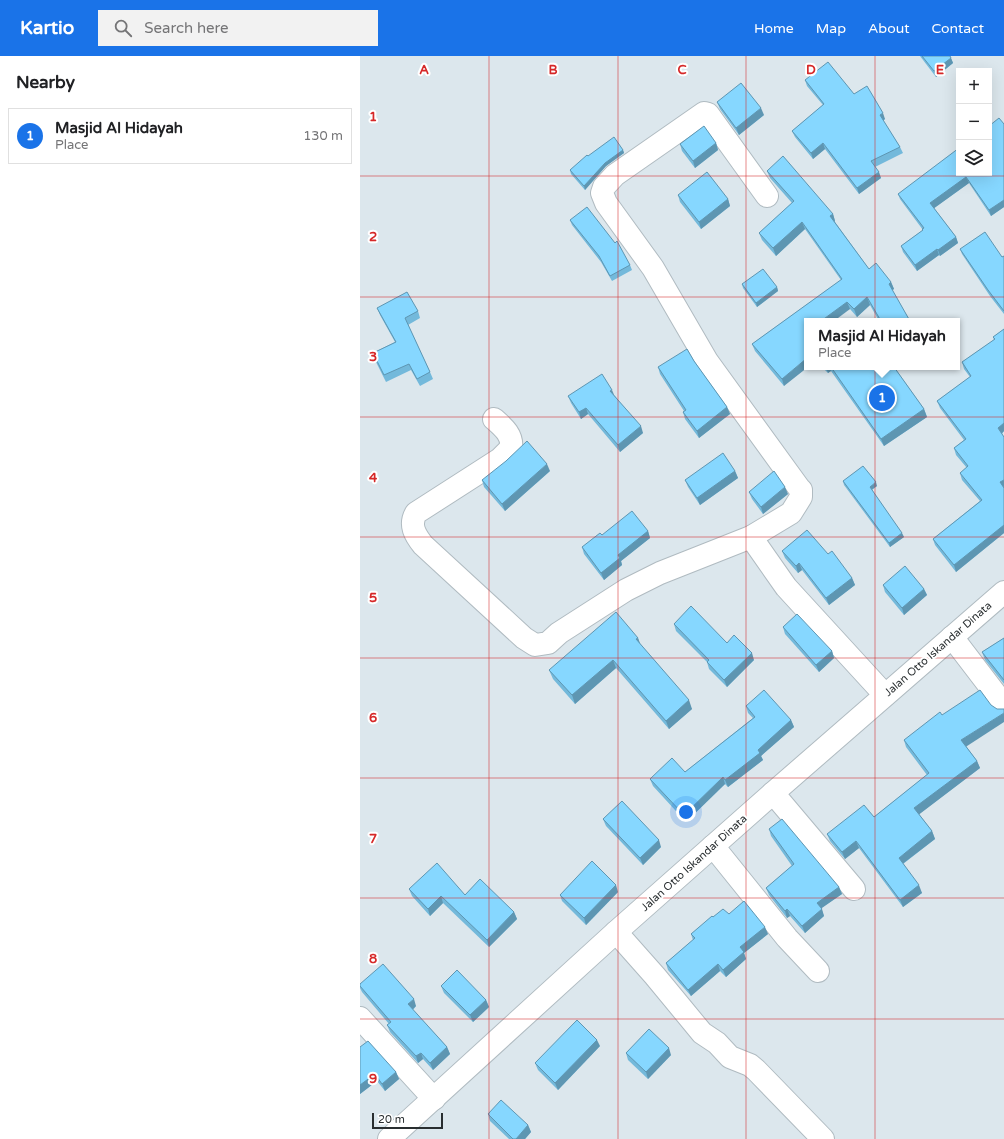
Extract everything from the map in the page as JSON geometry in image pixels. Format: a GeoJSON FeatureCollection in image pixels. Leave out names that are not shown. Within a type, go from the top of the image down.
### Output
{"type":"FeatureCollection","features":[{"type":"Feature","properties":{"kind":"street"},"geometry":{"type":"LineString","coordinates":[[494,419],[506,430],[511,440],[511,448],[500,459],[416,513],[413,518],[413,526],[416,536],[423,545],[531,644],[535,645],[548,643],[559,633],[626,590],[660,573],[751,537],[791,513],[801,497],[801,490],[707,361],[653,268],[606,203],[602,193],[604,187],[614,176],[704,113],[711,117],[767,196]]}},
{"type":"Feature","properties":{"kind":"street"},"geometry":{"type":"LineString","coordinates":[[751,537],[786,587],[885,695]]}},
{"type":"Feature","properties":{"kind":"street","name":"Jalan Otto Iskandar Dinata"},"geometry":{"type":"LineString","coordinates":[[389,1139],[434,1100],[616,932],[1004,592]]}},
{"type":"Feature","properties":{"kind":"street"},"geometry":{"type":"LineString","coordinates":[[952,637],[1004,704]]}},
{"type":"Feature","properties":{"kind":"street"},"geometry":{"type":"LineString","coordinates":[[773,793],[854,889]]}},
{"type":"Feature","properties":{"kind":"street"},"geometry":{"type":"LineString","coordinates":[[713,846],[787,938],[818,971]]}},
{"type":"Feature","properties":{"kind":"street"},"geometry":{"type":"LineString","coordinates":[[616,932],[702,1033],[717,1043],[730,1056],[750,1065],[756,1070],[823,1139]]}},
{"type":"Feature","properties":{"kind":"street"},"geometry":{"type":"LineString","coordinates":[[360,1018],[434,1100]]}},
{"type":"Feature","properties":{"kind":"building"},"geometry":{"type":"Polygon","coordinates":[[[922,56],[950,56],[951,58],[934,71],[922,56]]]}},
{"type":"Feature","properties":{"kind":"building"},"geometry":{"type":"Polygon","coordinates":[[[828,62],[854,94],[867,86],[883,113],[880,115],[900,147],[871,161],[879,172],[857,188],[823,143],[811,153],[792,131],[824,104],[805,80],[828,62]]]}},
{"type":"Feature","properties":{"kind":"building"},"geometry":{"type":"Polygon","coordinates":[[[741,83],[761,108],[736,128],[717,102],[741,83]]]}},
{"type":"Feature","properties":{"kind":"building"},"geometry":{"type":"Polygon","coordinates":[[[999,118],[1004,124],[1004,200],[989,210],[966,177],[930,203],[956,237],[915,265],[901,246],[924,228],[898,194],[956,150],[956,176],[992,176],[992,124],[999,118]]]}},
{"type":"Feature","properties":{"kind":"building"},"geometry":{"type":"Polygon","coordinates":[[[704,126],[716,143],[693,161],[680,144],[704,126]]]}},
{"type":"Feature","properties":{"kind":"building"},"geometry":{"type":"Polygon","coordinates":[[[614,137],[623,150],[605,163],[584,186],[570,170],[587,155],[588,156],[614,137]]]}},
{"type":"Feature","properties":{"kind":"building"},"geometry":{"type":"Polygon","coordinates":[[[783,156],[833,214],[830,216],[869,269],[876,263],[891,282],[889,284],[908,318],[879,318],[867,297],[854,309],[847,302],[825,318],[804,318],[804,361],[782,379],[752,344],[842,279],[802,222],[773,248],[759,233],[794,201],[767,171],[783,156]]]}},
{"type":"Feature","properties":{"kind":"building"},"geometry":{"type":"Polygon","coordinates":[[[707,172],[728,199],[699,222],[678,195],[707,172]]]}},
{"type":"Feature","properties":{"kind":"building"},"geometry":{"type":"Polygon","coordinates":[[[587,207],[615,243],[617,241],[630,265],[610,276],[599,256],[570,220],[587,207]]]}},
{"type":"Feature","properties":{"kind":"building"},"geometry":{"type":"Polygon","coordinates":[[[985,232],[1002,257],[1004,256],[1004,311],[960,249],[985,232]]]}},
{"type":"Feature","properties":{"kind":"building"},"geometry":{"type":"Polygon","coordinates":[[[763,269],[777,287],[756,303],[742,284],[763,269]]]}},
{"type":"Feature","properties":{"kind":"building"},"geometry":{"type":"Polygon","coordinates":[[[407,292],[418,311],[405,318],[430,372],[417,379],[409,364],[384,375],[373,353],[396,342],[377,308],[407,292]]]}},
{"type":"Feature","properties":{"kind":"building"},"geometry":{"type":"Polygon","coordinates":[[[1004,329],[1004,423],[998,428],[1004,437],[1004,480],[1000,482],[1004,488],[1004,525],[954,565],[933,539],[982,500],[960,473],[968,466],[954,448],[966,439],[937,401],[971,376],[962,362],[995,339],[993,337],[1004,329]]]}},
{"type":"Feature","properties":{"kind":"building"},"geometry":{"type":"Polygon","coordinates":[[[687,349],[727,407],[697,431],[683,412],[686,410],[658,367],[687,349]]]}},
{"type":"Feature","properties":{"kind":"building"},"geometry":{"type":"Polygon","coordinates":[[[833,370],[896,370],[924,409],[881,439],[833,370]]]}},
{"type":"Feature","properties":{"kind":"building"},"geometry":{"type":"Polygon","coordinates":[[[602,374],[612,390],[610,391],[641,426],[618,445],[586,408],[579,412],[568,396],[602,374]]]}},
{"type":"Feature","properties":{"kind":"building"},"geometry":{"type":"Polygon","coordinates":[[[527,441],[547,464],[502,504],[482,480],[506,461],[527,441]]]}},
{"type":"Feature","properties":{"kind":"building"},"geometry":{"type":"Polygon","coordinates":[[[723,453],[735,471],[697,498],[685,480],[723,453]]]}},
{"type":"Feature","properties":{"kind":"building"},"geometry":{"type":"Polygon","coordinates":[[[863,466],[876,482],[870,487],[902,533],[889,543],[843,481],[863,466]]]}},
{"type":"Feature","properties":{"kind":"building"},"geometry":{"type":"Polygon","coordinates":[[[774,471],[785,487],[761,507],[749,492],[774,471]]]}},
{"type":"Feature","properties":{"kind":"building"},"geometry":{"type":"Polygon","coordinates":[[[632,511],[648,531],[618,555],[620,558],[601,573],[582,547],[600,533],[602,535],[632,511]]]}},
{"type":"Feature","properties":{"kind":"building"},"geometry":{"type":"Polygon","coordinates":[[[807,530],[828,554],[832,551],[852,578],[826,598],[799,563],[796,566],[782,551],[807,530]]]}},
{"type":"Feature","properties":{"kind":"building"},"geometry":{"type":"Polygon","coordinates":[[[905,566],[924,589],[902,608],[883,585],[905,566]]]}},
{"type":"Feature","properties":{"kind":"building"},"geometry":{"type":"Polygon","coordinates":[[[691,606],[727,643],[734,635],[752,653],[724,680],[707,662],[709,660],[674,624],[691,606]]]}},
{"type":"Feature","properties":{"kind":"building"},"geometry":{"type":"Polygon","coordinates":[[[616,612],[638,638],[636,639],[689,700],[666,721],[613,660],[572,695],[549,670],[616,612]]]}},
{"type":"Feature","properties":{"kind":"building"},"geometry":{"type":"Polygon","coordinates":[[[797,614],[832,651],[816,665],[783,627],[797,614]]]}},
{"type":"Feature","properties":{"kind":"building"},"geometry":{"type":"Polygon","coordinates":[[[1004,638],[1004,680],[982,652],[1004,638]]]}},
{"type":"Feature","properties":{"kind":"building"},"geometry":{"type":"Polygon","coordinates":[[[764,690],[791,720],[758,750],[760,753],[725,780],[723,777],[684,815],[650,779],[672,758],[685,772],[755,717],[746,706],[764,690]]]}},
{"type":"Feature","properties":{"kind":"building"},"geometry":{"type":"Polygon","coordinates":[[[980,690],[991,705],[997,709],[1004,709],[1004,713],[961,740],[977,761],[914,808],[932,831],[899,858],[919,885],[900,900],[856,841],[842,852],[827,834],[864,805],[874,817],[929,773],[904,740],[940,712],[942,715],[980,690]]]}},
{"type":"Feature","properties":{"kind":"building"},"geometry":{"type":"Polygon","coordinates":[[[622,801],[659,840],[640,858],[603,819],[622,801]]]}},
{"type":"Feature","properties":{"kind":"building"},"geometry":{"type":"Polygon","coordinates":[[[782,819],[839,887],[817,903],[822,909],[802,926],[787,909],[785,911],[766,888],[794,864],[769,829],[782,819]]]}},
{"type":"Feature","properties":{"kind":"building"},"geometry":{"type":"Polygon","coordinates":[[[592,861],[616,885],[584,918],[560,895],[592,861]]]}},
{"type":"Feature","properties":{"kind":"building"},"geometry":{"type":"Polygon","coordinates":[[[437,863],[465,895],[480,879],[514,912],[487,940],[441,896],[428,909],[409,889],[437,863]]]}},
{"type":"Feature","properties":{"kind":"building"},"geometry":{"type":"Polygon","coordinates":[[[744,901],[765,927],[740,947],[744,952],[723,970],[718,964],[688,990],[666,963],[695,938],[691,934],[712,916],[713,917],[723,909],[729,914],[744,901]]]}},
{"type":"Feature","properties":{"kind":"building"},"geometry":{"type":"Polygon","coordinates":[[[383,964],[414,999],[408,1004],[447,1047],[430,1063],[421,1053],[416,1056],[387,1025],[391,1022],[360,986],[360,984],[383,964]]]}},
{"type":"Feature","properties":{"kind":"building"},"geometry":{"type":"Polygon","coordinates":[[[457,970],[486,1000],[470,1015],[441,986],[457,970]]]}},
{"type":"Feature","properties":{"kind":"building"},"geometry":{"type":"Polygon","coordinates":[[[577,1020],[597,1040],[555,1083],[535,1063],[577,1020]]]}},
{"type":"Feature","properties":{"kind":"building"},"geometry":{"type":"Polygon","coordinates":[[[649,1029],[669,1048],[646,1072],[626,1053],[649,1029]]]}},
{"type":"Feature","properties":{"kind":"building"},"geometry":{"type":"Polygon","coordinates":[[[368,1041],[396,1072],[382,1084],[375,1074],[360,1085],[360,1047],[368,1041]]]}},
{"type":"Feature","properties":{"kind":"building"},"geometry":{"type":"Polygon","coordinates":[[[501,1100],[528,1125],[516,1139],[513,1139],[488,1114],[501,1100]]]}},
{"type":"Feature","properties":{"kind":"place","name":"Masjid Al Hidayah"},"geometry":{"type":"Point","coordinates":[882,398]}}]}
